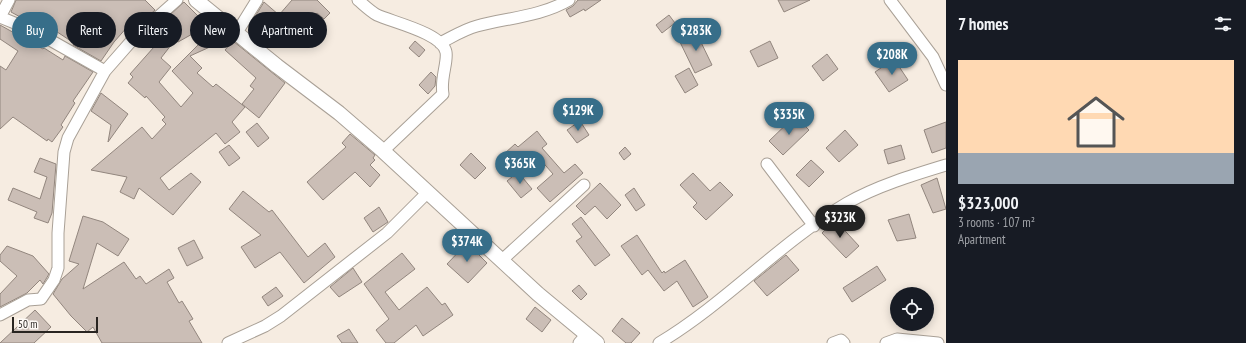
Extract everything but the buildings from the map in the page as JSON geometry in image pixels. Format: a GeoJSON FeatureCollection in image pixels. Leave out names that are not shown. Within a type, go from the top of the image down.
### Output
{"type":"FeatureCollection","features":[{"type":"Feature","properties":{"kind":"street"},"geometry":{"type":"LineString","coordinates":[[9,0],[0,17],[34,31],[105,71]]}},
{"type":"Feature","properties":{"kind":"street"},"geometry":{"type":"LineString","coordinates":[[0,316],[28,300],[41,299],[54,280],[58,268],[58,233],[64,152],[74,126],[105,71],[134,38],[177,0]]}},
{"type":"Feature","properties":{"kind":"street"},"geometry":{"type":"LineString","coordinates":[[196,0],[210,12]]}},
{"type":"Feature","properties":{"kind":"street"},"geometry":{"type":"LineString","coordinates":[[240,28],[257,0]]}},
{"type":"Feature","properties":{"kind":"street"},"geometry":{"type":"LineString","coordinates":[[358,0],[376,14],[410,26],[440,43],[446,52],[441,83],[442,94],[383,151]]}},
{"type":"Feature","properties":{"kind":"street"},"geometry":{"type":"LineString","coordinates":[[440,43],[475,26],[547,9],[561,5],[569,0]]}},
{"type":"Feature","properties":{"kind":"street"},"geometry":{"type":"LineString","coordinates":[[890,0],[933,58],[946,85]]}},
{"type":"Feature","properties":{"kind":"street"},"geometry":{"type":"LineString","coordinates":[[240,37],[339,113],[383,151],[587,340]]}},
{"type":"Feature","properties":{"kind":"street"},"geometry":{"type":"LineString","coordinates":[[766,164],[814,226]]}},
{"type":"Feature","properties":{"kind":"street"},"geometry":{"type":"LineString","coordinates":[[659,343],[689,323],[777,253],[848,202],[912,176],[946,165]]}},
{"type":"Feature","properties":{"kind":"street"},"geometry":{"type":"LineString","coordinates":[[502,260],[584,185]]}},
{"type":"Feature","properties":{"kind":"street"},"geometry":{"type":"LineString","coordinates":[[228,343],[265,326],[281,316],[387,233],[428,192]]}},
{"type":"Feature","properties":{"kind":"street"},"geometry":{"type":"LineString","coordinates":[[886,343],[897,339],[938,343]]}},
{"type":"Feature","properties":{"kind":"street"},"geometry":{"type":"LineString","coordinates":[[833,343],[841,340],[844,343]]}}]}
